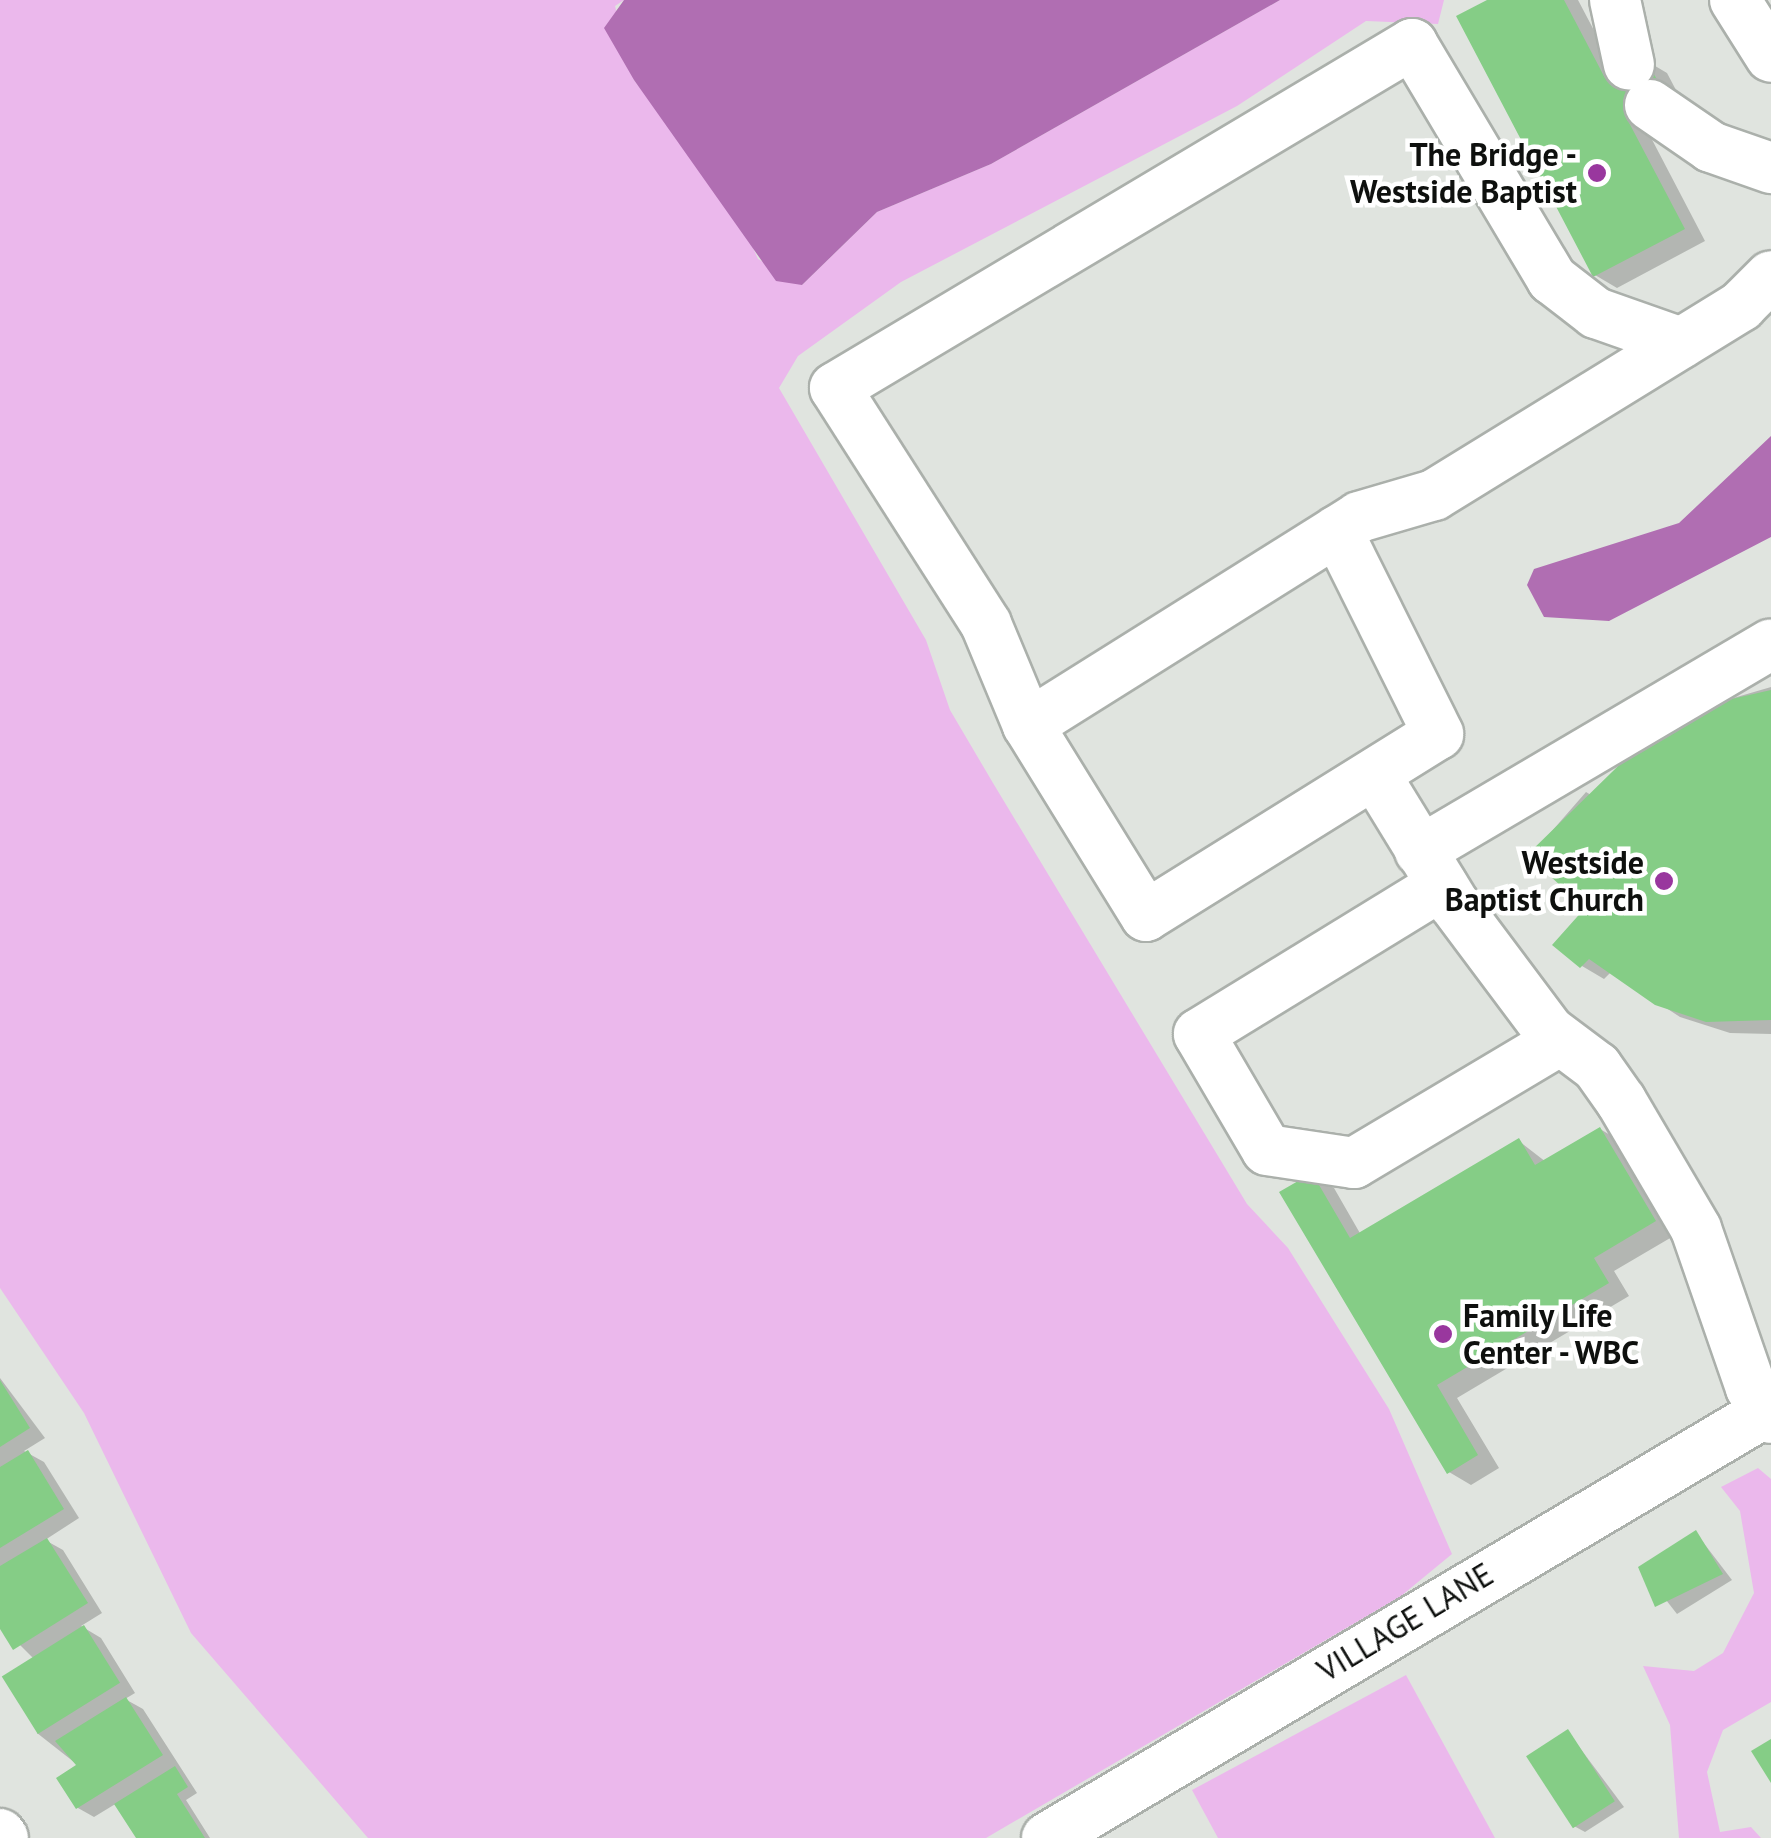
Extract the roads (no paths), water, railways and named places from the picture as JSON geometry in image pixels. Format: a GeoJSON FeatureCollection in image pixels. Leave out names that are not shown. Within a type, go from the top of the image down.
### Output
{"type":"FeatureCollection","features":[{"type":"Feature","properties":{"kind":"street"},"geometry":{"type":"LineString","coordinates":[[1614,0],[1639,85],[1711,147],[1771,168]]}},
{"type":"Feature","properties":{"kind":"street"},"geometry":{"type":"LineString","coordinates":[[1735,0],[1771,57]]}},
{"type":"Feature","properties":{"kind":"street"},"geometry":{"type":"LineString","coordinates":[[1337,531],[1438,734],[1146,916],[1028,726],[986,624],[835,388],[1412,44],[1552,279],[1596,314],[1682,344]]}},
{"type":"Feature","properties":{"kind":"street"},"geometry":{"type":"LineString","coordinates":[[1028,726],[1337,531],[1434,495],[1682,344],[1771,276]]}},
{"type":"Feature","properties":{"kind":"street"},"geometry":{"type":"LineString","coordinates":[[1560,1040],[1354,1163],[1267,1150],[1199,1034],[1431,868],[1771,644]]}},
{"type":"Feature","properties":{"kind":"street"},"geometry":{"type":"LineString","coordinates":[[1375,775],[1431,868],[1560,1040],[1598,1067],[1696,1229],[1769,1415]]}},
{"type":"Feature","properties":{"kind":"street","name":"VILLAGE LANE"},"geometry":{"type":"LineString","coordinates":[[1047,1838],[1769,1415]]}},
{"type":"Feature","properties":{"kind":"place","name":"The Bridge - Westside Baptist"},"geometry":{"type":"Point","coordinates":[1597,173]}},
{"type":"Feature","properties":{"kind":"place","name":"Westside Baptist Church"},"geometry":{"type":"Point","coordinates":[1664,881]}},
{"type":"Feature","properties":{"kind":"place","name":"Family Life Center - WBC"},"geometry":{"type":"Point","coordinates":[1443,1334]}}]}
